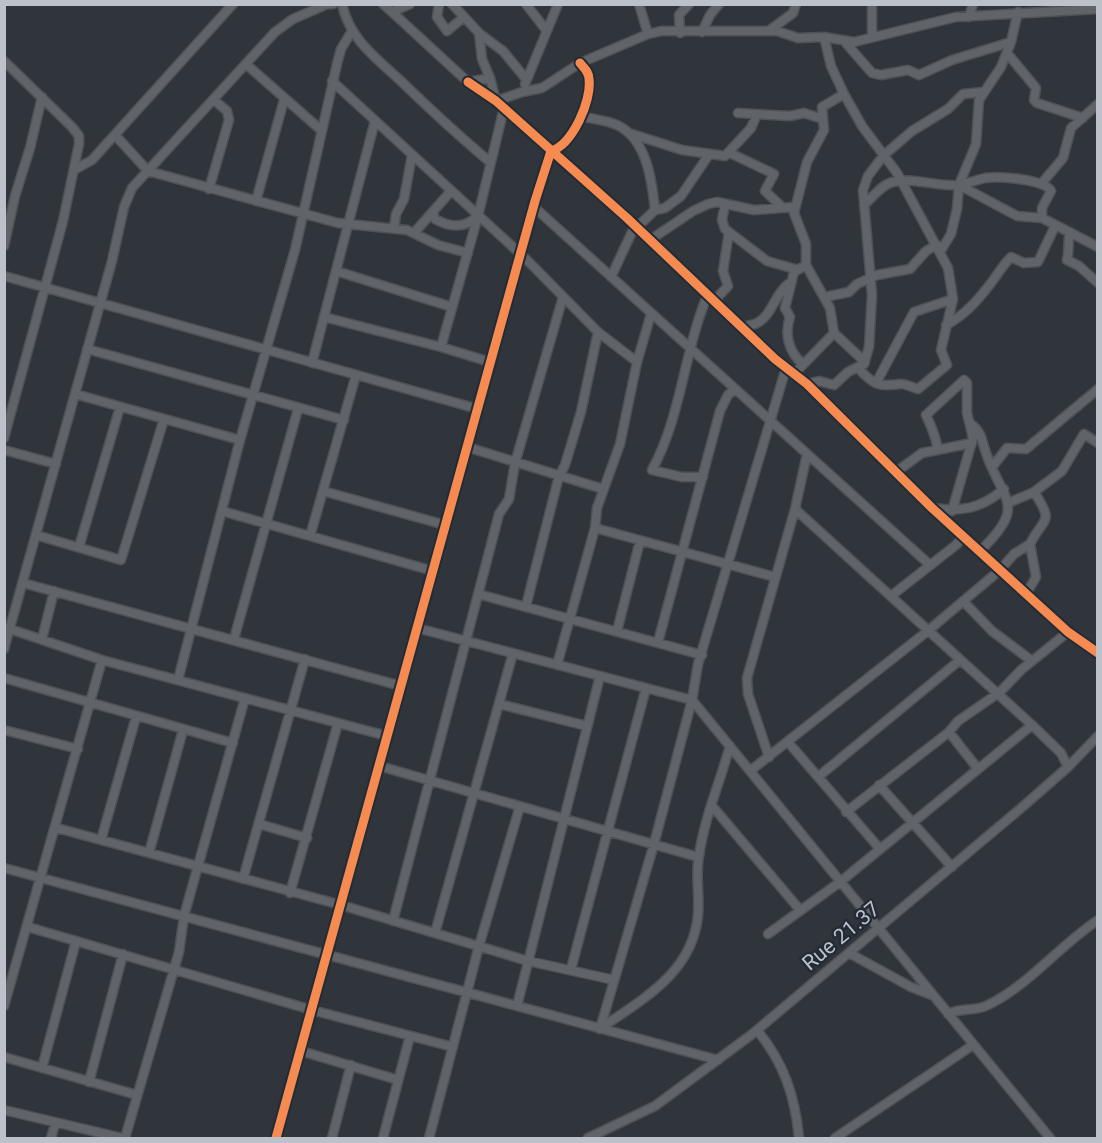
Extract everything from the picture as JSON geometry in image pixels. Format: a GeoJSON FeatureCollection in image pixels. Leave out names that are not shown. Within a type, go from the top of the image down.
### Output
{"type":"FeatureCollection","features":[{"type":"Feature","properties":{"kind":"street"},"geometry":{"type":"LineString","coordinates":[[74,170],[92,160],[116,135],[233,4]]}},
{"type":"Feature","properties":{"kind":"street"},"geometry":{"type":"LineString","coordinates":[[4,649],[7,628],[23,583],[100,304],[124,207],[132,188],[284,26],[319,5],[333,4]]}},
{"type":"Feature","properties":{"kind":"street"},"geometry":{"type":"LineString","coordinates":[[342,4],[352,31],[374,58],[490,162]]}},
{"type":"Feature","properties":{"kind":"street"},"geometry":{"type":"LineString","coordinates":[[383,4],[468,82],[496,101],[637,228],[743,328],[807,384],[932,508],[1068,632],[1098,653]]}},
{"type":"Feature","properties":{"kind":"street"},"geometry":{"type":"LineString","coordinates":[[392,12],[410,4]]}},
{"type":"Feature","properties":{"kind":"street"},"geometry":{"type":"LineString","coordinates":[[439,4],[437,17],[447,31],[464,17]]}},
{"type":"Feature","properties":{"kind":"street"},"geometry":{"type":"LineString","coordinates":[[452,4],[479,33],[503,51],[526,79]]}},
{"type":"Feature","properties":{"kind":"street"},"geometry":{"type":"LineString","coordinates":[[526,4],[546,30]]}},
{"type":"Feature","properties":{"kind":"street"},"geometry":{"type":"LineString","coordinates":[[522,92],[558,4]]}},
{"type":"Feature","properties":{"kind":"street"},"geometry":{"type":"LineString","coordinates":[[639,4],[648,34]]}},
{"type":"Feature","properties":{"kind":"street"},"geometry":{"type":"LineString","coordinates":[[680,33],[679,15],[688,4]]}},
{"type":"Feature","properties":{"kind":"street"},"geometry":{"type":"LineString","coordinates":[[702,32],[710,15],[719,4]]}},
{"type":"Feature","properties":{"kind":"street"},"geometry":{"type":"LineString","coordinates":[[769,31],[794,12],[796,4]]}},
{"type":"Feature","properties":{"kind":"street"},"geometry":{"type":"LineString","coordinates":[[872,4],[872,37]]}},
{"type":"Feature","properties":{"kind":"street"},"geometry":{"type":"LineString","coordinates":[[969,17],[973,4]]}},
{"type":"Feature","properties":{"kind":"street"},"geometry":{"type":"LineString","coordinates":[[496,101],[547,86],[580,63],[648,34],[661,31],[680,33],[769,31],[798,38],[824,38],[854,42],[956,17],[1016,10],[1044,14],[1094,7]]}},
{"type":"Feature","properties":{"kind":"street"},"geometry":{"type":"LineString","coordinates":[[825,297],[849,292],[857,284],[870,279],[910,269],[926,251],[939,249],[951,234],[957,209],[959,185],[976,144],[979,127],[978,109],[983,92],[1001,67],[1007,53],[1016,10]]}},
{"type":"Feature","properties":{"kind":"street"},"geometry":{"type":"LineString","coordinates":[[178,680],[240,440],[304,214],[332,81],[341,49],[352,31]]}},
{"type":"Feature","properties":{"kind":"street"},"geometry":{"type":"LineString","coordinates":[[479,33],[482,59],[496,101]]}},
{"type":"Feature","properties":{"kind":"street"},"geometry":{"type":"LineString","coordinates":[[824,38],[831,66],[844,94],[902,182],[939,249],[949,274],[952,298],[940,350],[946,365],[924,387],[918,389],[902,383],[885,387],[876,383],[834,333],[830,308],[806,266],[806,244],[795,217],[794,207],[813,147],[824,130],[822,108],[844,94]]}},
{"type":"Feature","properties":{"kind":"street"},"geometry":{"type":"LineString","coordinates":[[844,41],[872,73],[881,75],[908,70],[919,75],[952,60],[1011,42]]}},
{"type":"Feature","properties":{"kind":"street"},"geometry":{"type":"LineString","coordinates":[[1007,53],[1036,88],[1034,100],[1037,103],[1083,118]]}},
{"type":"Feature","properties":{"kind":"street"},"geometry":{"type":"LineString","coordinates":[[4,61],[72,127],[78,136],[74,170],[4,438]]}},
{"type":"Feature","properties":{"kind":"street"},"geometry":{"type":"LineString","coordinates":[[276,1138],[534,207],[551,151],[563,145],[580,116],[589,78],[580,63]]}},
{"type":"Feature","properties":{"kind":"street"},"geometry":{"type":"LineString","coordinates":[[246,64],[322,132]]}},
{"type":"Feature","properties":{"kind":"street"},"geometry":{"type":"LineString","coordinates":[[468,82],[490,78]]}},
{"type":"Feature","properties":{"kind":"street"},"geometry":{"type":"LineString","coordinates":[[332,81],[521,255],[598,332],[637,362]]}},
{"type":"Feature","properties":{"kind":"street"},"geometry":{"type":"LineString","coordinates":[[807,384],[819,381],[834,386],[848,372],[861,365],[869,341],[872,295],[864,205],[865,183],[883,156],[912,131],[948,109],[963,94],[983,92]]}},
{"type":"Feature","properties":{"kind":"street"},"geometry":{"type":"LineString","coordinates":[[4,246],[8,217],[42,97]]}},
{"type":"Feature","properties":{"kind":"street"},"geometry":{"type":"LineString","coordinates":[[209,189],[230,120],[227,111],[214,100]]}},
{"type":"Feature","properties":{"kind":"street"},"geometry":{"type":"LineString","coordinates":[[256,201],[284,100]]}},
{"type":"Feature","properties":{"kind":"street"},"geometry":{"type":"LineString","coordinates":[[1042,183],[1063,158],[1071,128],[1098,104]]}},
{"type":"Feature","properties":{"kind":"street"},"geometry":{"type":"LineString","coordinates":[[441,347],[478,216],[504,108]]}},
{"type":"Feature","properties":{"kind":"street"},"geometry":{"type":"LineString","coordinates":[[738,113],[790,116],[804,113],[823,119]]}},
{"type":"Feature","properties":{"kind":"street"},"geometry":{"type":"LineString","coordinates":[[580,116],[611,123],[663,146],[708,156],[725,156],[754,124],[757,114]]}},
{"type":"Feature","properties":{"kind":"street"},"geometry":{"type":"LineString","coordinates":[[312,363],[375,121]]}},
{"type":"Feature","properties":{"kind":"street"},"geometry":{"type":"LineString","coordinates":[[632,134],[649,171],[655,210]]}},
{"type":"Feature","properties":{"kind":"street"},"geometry":{"type":"LineString","coordinates":[[116,135],[148,171],[348,225],[394,228],[414,233],[444,247],[468,253]]}},
{"type":"Feature","properties":{"kind":"street"},"geometry":{"type":"LineString","coordinates":[[730,153],[774,174],[765,191],[782,207]]}},
{"type":"Feature","properties":{"kind":"street"},"geometry":{"type":"LineString","coordinates":[[394,228],[396,214],[404,199],[412,155]]}},
{"type":"Feature","properties":{"kind":"street"},"geometry":{"type":"LineString","coordinates":[[611,277],[627,240],[655,210],[665,208],[681,196],[708,156]]}},
{"type":"Feature","properties":{"kind":"street"},"geometry":{"type":"LineString","coordinates":[[864,205],[887,184],[917,180],[959,185],[993,178],[1042,183],[1051,191],[1042,208],[1042,218]]}},
{"type":"Feature","properties":{"kind":"street"},"geometry":{"type":"LineString","coordinates":[[959,185],[1017,216],[1042,218],[1098,247]]}},
{"type":"Feature","properties":{"kind":"street"},"geometry":{"type":"LineString","coordinates":[[414,233],[451,190]]}},
{"type":"Feature","properties":{"kind":"street"},"geometry":{"type":"LineString","coordinates":[[650,240],[701,207],[717,202],[754,210],[794,207]]}},
{"type":"Feature","properties":{"kind":"street"},"geometry":{"type":"LineString","coordinates":[[725,204],[723,224],[729,232],[767,261],[795,269],[806,266]]}},
{"type":"Feature","properties":{"kind":"street"},"geometry":{"type":"LineString","coordinates":[[534,207],[930,566]]}},
{"type":"Feature","properties":{"kind":"street"},"geometry":{"type":"LineString","coordinates":[[433,213],[436,220],[449,227],[470,224],[478,216]]}},
{"type":"Feature","properties":{"kind":"street"},"geometry":{"type":"LineString","coordinates":[[946,326],[973,306],[993,281],[997,271],[1011,257],[1024,263],[1038,262],[1055,226]]}},
{"type":"Feature","properties":{"kind":"street"},"geometry":{"type":"LineString","coordinates":[[703,477],[682,477],[652,470],[664,446],[692,350],[712,297],[728,284],[723,271],[729,232]]}},
{"type":"Feature","properties":{"kind":"street"},"geometry":{"type":"LineString","coordinates":[[1070,232],[1068,239],[1071,250],[1067,260],[1079,266],[1098,283]]}},
{"type":"Feature","properties":{"kind":"street"},"geometry":{"type":"LineString","coordinates":[[795,269],[785,308],[790,317],[787,328],[791,352],[803,364]]}},
{"type":"Feature","properties":{"kind":"street"},"geometry":{"type":"LineString","coordinates":[[336,272],[452,307]]}},
{"type":"Feature","properties":{"kind":"street"},"geometry":{"type":"LineString","coordinates":[[4,276],[478,410]]}},
{"type":"Feature","properties":{"kind":"street"},"geometry":{"type":"LineString","coordinates":[[743,328],[757,323],[770,309],[780,291],[791,282]]}},
{"type":"Feature","properties":{"kind":"street"},"geometry":{"type":"LineString","coordinates":[[393,921],[499,514],[509,499],[515,463],[563,297]]}},
{"type":"Feature","properties":{"kind":"street"},"geometry":{"type":"LineString","coordinates":[[876,383],[914,312],[952,298]]}},
{"type":"Feature","properties":{"kind":"street"},"geometry":{"type":"LineString","coordinates":[[557,665],[595,528],[603,489],[620,444],[637,362],[651,314]]}},
{"type":"Feature","properties":{"kind":"street"},"geometry":{"type":"LineString","coordinates":[[324,317],[490,362]]}},
{"type":"Feature","properties":{"kind":"street"},"geometry":{"type":"LineString","coordinates":[[526,606],[559,476],[565,465],[581,412],[598,332]]}},
{"type":"Feature","properties":{"kind":"street"},"geometry":{"type":"LineString","coordinates":[[600,1029],[654,844],[702,655],[770,421],[790,371],[803,364],[834,333]]}},
{"type":"Feature","properties":{"kind":"street"},"geometry":{"type":"LineString","coordinates":[[87,349],[252,397],[344,420]]}},
{"type":"Feature","properties":{"kind":"street"},"geometry":{"type":"LineString","coordinates":[[310,536],[356,375]]}},
{"type":"Feature","properties":{"kind":"street"},"geometry":{"type":"LineString","coordinates":[[937,450],[938,442],[930,430],[926,415],[964,380],[967,383],[967,413],[982,439],[986,454],[1004,489],[1008,503],[1003,528],[980,551]]}},
{"type":"Feature","properties":{"kind":"street"},"geometry":{"type":"LineString","coordinates":[[658,642],[720,411],[728,395],[735,389]]}},
{"type":"Feature","properties":{"kind":"street"},"geometry":{"type":"LineString","coordinates":[[993,466],[1007,448],[1026,449],[1098,389]]}},
{"type":"Feature","properties":{"kind":"street"},"geometry":{"type":"LineString","coordinates":[[75,394],[240,440]]}},
{"type":"Feature","properties":{"kind":"street"},"geometry":{"type":"LineString","coordinates":[[79,548],[120,407]]}},
{"type":"Feature","properties":{"kind":"street"},"geometry":{"type":"LineString","coordinates":[[234,639],[298,409]]}},
{"type":"Feature","properties":{"kind":"street"},"geometry":{"type":"LineString","coordinates":[[36,535],[121,560],[164,419]]}},
{"type":"Feature","properties":{"kind":"street"},"geometry":{"type":"LineString","coordinates":[[952,511],[972,443],[972,425]]}},
{"type":"Feature","properties":{"kind":"street"},"geometry":{"type":"LineString","coordinates":[[1008,503],[1034,492],[1062,471],[1084,434],[1098,443]]}},
{"type":"Feature","properties":{"kind":"street"},"geometry":{"type":"LineString","coordinates":[[896,472],[922,453],[972,443]]}},
{"type":"Feature","properties":{"kind":"street"},"geometry":{"type":"LineString","coordinates":[[467,447],[603,489]]}},
{"type":"Feature","properties":{"kind":"street"},"geometry":{"type":"LineString","coordinates":[[4,450],[56,464]]}},
{"type":"Feature","properties":{"kind":"street"},"geometry":{"type":"LineString","coordinates":[[769,757],[748,694],[747,678],[795,509],[807,454]]}},
{"type":"Feature","properties":{"kind":"street"},"geometry":{"type":"LineString","coordinates":[[932,508],[952,511],[982,505],[1004,489]]}},
{"type":"Feature","properties":{"kind":"street"},"geometry":{"type":"LineString","coordinates":[[323,491],[445,525]]}},
{"type":"Feature","properties":{"kind":"street"},"geometry":{"type":"LineString","coordinates":[[750,771],[929,630],[1000,570],[1014,554],[1030,544],[1046,523],[1044,505],[1034,492]]}},
{"type":"Feature","properties":{"kind":"street"},"geometry":{"type":"LineString","coordinates":[[795,509],[1032,725],[1061,753],[1068,767]]}},
{"type":"Feature","properties":{"kind":"street"},"geometry":{"type":"LineString","coordinates":[[222,511],[433,571]]}},
{"type":"Feature","properties":{"kind":"street"},"geometry":{"type":"LineString","coordinates":[[595,528],[775,577]]}},
{"type":"Feature","properties":{"kind":"street"},"geometry":{"type":"LineString","coordinates":[[891,596],[964,536]]}},
{"type":"Feature","properties":{"kind":"street"},"geometry":{"type":"LineString","coordinates":[[617,631],[640,541]]}},
{"type":"Feature","properties":{"kind":"street"},"geometry":{"type":"LineString","coordinates":[[1026,594],[1036,577],[1030,544]]}},
{"type":"Feature","properties":{"kind":"street"},"geometry":{"type":"LineString","coordinates":[[23,583],[401,686]]}},
{"type":"Feature","properties":{"kind":"street"},"geometry":{"type":"LineString","coordinates":[[42,639],[54,591]]}},
{"type":"Feature","properties":{"kind":"street"},"geometry":{"type":"LineString","coordinates":[[478,594],[702,655]]}},
{"type":"Feature","properties":{"kind":"street"},"geometry":{"type":"LineString","coordinates":[[963,601],[992,632],[1032,661]]}},
{"type":"Feature","properties":{"kind":"street"},"geometry":{"type":"LineString","coordinates":[[7,628],[102,660],[387,736]]}},
{"type":"Feature","properties":{"kind":"street"},"geometry":{"type":"LineString","coordinates":[[417,628],[692,700],[1050,1138]]}},
{"type":"Feature","properties":{"kind":"street"},"geometry":{"type":"LineString","coordinates":[[846,812],[950,732],[958,721],[997,694],[1032,661],[1068,632]]}},
{"type":"Feature","properties":{"kind":"street"},"geometry":{"type":"LineString","coordinates":[[435,933],[513,653]]}},
{"type":"Feature","properties":{"kind":"street"},"geometry":{"type":"LineString","coordinates":[[243,879],[305,659]]}},
{"type":"Feature","properties":{"kind":"street"},"geometry":{"type":"LineString","coordinates":[[4,1006],[8,978],[28,927],[102,660]]}},
{"type":"Feature","properties":{"kind":"street"},"geometry":{"type":"LineString","coordinates":[[818,777],[960,660]]}},
{"type":"Feature","properties":{"kind":"street"},"geometry":{"type":"LineString","coordinates":[[517,1006],[600,676]]}},
{"type":"Feature","properties":{"kind":"street"},"geometry":{"type":"LineString","coordinates":[[4,678],[233,743]]}},
{"type":"Feature","properties":{"kind":"street"},"geometry":{"type":"LineString","coordinates":[[571,969],[646,688]]}},
{"type":"Feature","properties":{"kind":"street"},"geometry":{"type":"LineString","coordinates":[[4,1110],[92,1135],[123,1138],[174,969],[184,916],[245,698]]}},
{"type":"Feature","properties":{"kind":"street"},"geometry":{"type":"LineString","coordinates":[[499,704],[587,726]]}},
{"type":"Feature","properties":{"kind":"street"},"geometry":{"type":"LineString","coordinates":[[102,840],[136,717]]}},
{"type":"Feature","properties":{"kind":"street"},"geometry":{"type":"LineString","coordinates":[[290,893],[338,723]]}},
{"type":"Feature","properties":{"kind":"street"},"geometry":{"type":"LineString","coordinates":[[768,934],[840,882],[1032,725]]}},
{"type":"Feature","properties":{"kind":"street"},"geometry":{"type":"LineString","coordinates":[[4,730],[78,749]]}},
{"type":"Feature","properties":{"kind":"street"},"geometry":{"type":"LineString","coordinates":[[149,853],[183,730]]}},
{"type":"Feature","properties":{"kind":"street"},"geometry":{"type":"LineString","coordinates":[[950,732],[978,769]]}},
{"type":"Feature","properties":{"kind":"street","name":"Rue 21.37"},"geometry":{"type":"LineString","coordinates":[[588,1138],[655,1106],[757,1030],[1068,767],[1098,736]]}},
{"type":"Feature","properties":{"kind":"street"},"geometry":{"type":"LineString","coordinates":[[788,742],[880,849]]}},
{"type":"Feature","properties":{"kind":"street"},"geometry":{"type":"LineString","coordinates":[[600,1029],[664,984],[682,959],[693,938],[698,918],[698,857],[730,746]]}},
{"type":"Feature","properties":{"kind":"street"},"geometry":{"type":"LineString","coordinates":[[379,766],[698,857]]}},
{"type":"Feature","properties":{"kind":"street"},"geometry":{"type":"LineString","coordinates":[[879,785],[952,867]]}},
{"type":"Feature","properties":{"kind":"street"},"geometry":{"type":"LineString","coordinates":[[427,1137],[520,806]]}},
{"type":"Feature","properties":{"kind":"street"},"geometry":{"type":"LineString","coordinates":[[712,807],[800,910]]}},
{"type":"Feature","properties":{"kind":"street"},"geometry":{"type":"LineString","coordinates":[[259,824],[307,838]]}},
{"type":"Feature","properties":{"kind":"street"},"geometry":{"type":"LineString","coordinates":[[57,828],[340,905],[528,961],[614,980]]}},
{"type":"Feature","properties":{"kind":"street"},"geometry":{"type":"LineString","coordinates":[[4,868],[718,1060]]}},
{"type":"Feature","properties":{"kind":"street"},"geometry":{"type":"LineString","coordinates":[[948,1014],[962,1008],[987,1006],[1023,981],[1062,946],[1098,920]]}},
{"type":"Feature","properties":{"kind":"street"},"geometry":{"type":"LineString","coordinates":[[28,927],[312,1010],[453,1047]]}},
{"type":"Feature","properties":{"kind":"street"},"geometry":{"type":"LineString","coordinates":[[42,1068],[76,941]]}},
{"type":"Feature","properties":{"kind":"street"},"geometry":{"type":"LineString","coordinates":[[849,953],[911,987],[933,995]]}},
{"type":"Feature","properties":{"kind":"street"},"geometry":{"type":"LineString","coordinates":[[89,1082],[123,954]]}},
{"type":"Feature","properties":{"kind":"street"},"geometry":{"type":"LineString","coordinates":[[757,1030],[770,1046],[786,1075],[796,1106],[800,1138]]}},
{"type":"Feature","properties":{"kind":"street"},"geometry":{"type":"LineString","coordinates":[[383,1138],[410,1036]]}},
{"type":"Feature","properties":{"kind":"street"},"geometry":{"type":"LineString","coordinates":[[835,1138],[973,1045]]}},
{"type":"Feature","properties":{"kind":"street"},"geometry":{"type":"LineString","coordinates":[[301,1051],[398,1080]]}},
{"type":"Feature","properties":{"kind":"street"},"geometry":{"type":"LineString","coordinates":[[4,1057],[137,1095]]}},
{"type":"Feature","properties":{"kind":"street"},"geometry":{"type":"LineString","coordinates":[[332,1138],[351,1065]]}},
{"type":"Feature","properties":{"kind":"street"},"geometry":{"type":"LineString","coordinates":[[51,1138],[55,1124]]}},
{"type":"Feature","properties":{"kind":"street"},"geometry":{"type":"LineString","coordinates":[[1039,1126],[1039,1138]]}},
{"type":"Feature","properties":{"kind":"cycle path"},"geometry":{"type":"LineString","coordinates":[[276,1138],[535,201],[551,151],[566,140],[584,110],[589,77],[580,63]]}},
{"type":"Feature","properties":{"kind":"cycle path"},"geometry":{"type":"LineString","coordinates":[[468,82],[496,101],[627,218],[775,359],[807,384],[932,508],[1068,632],[1098,653]]}}]}
